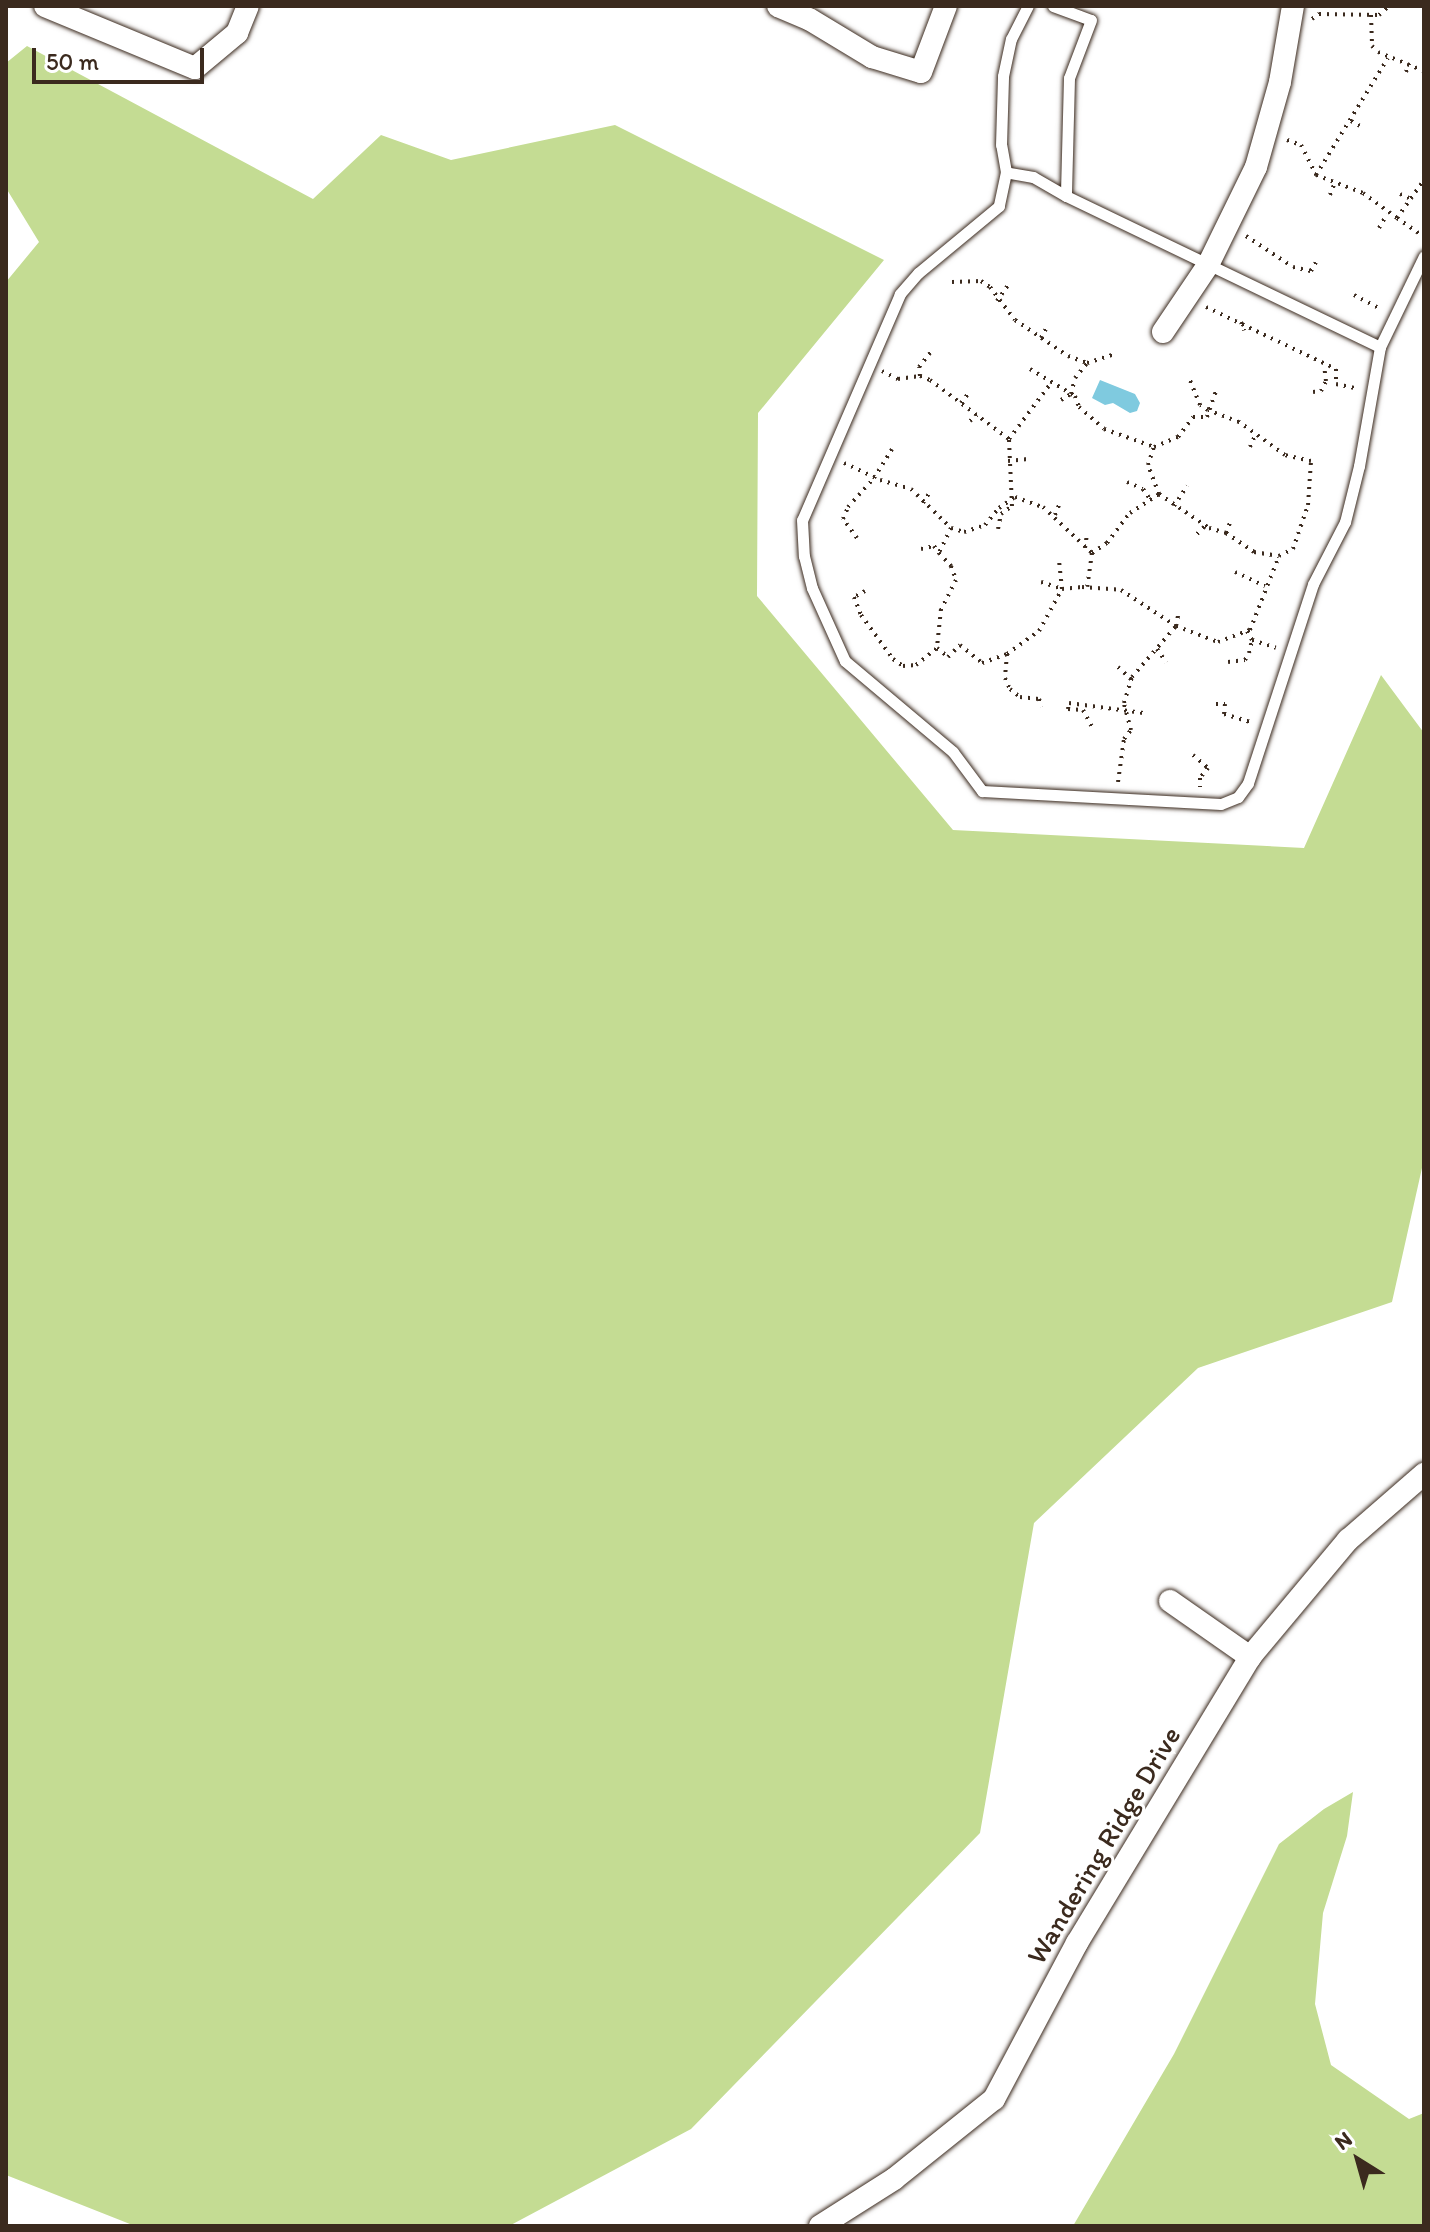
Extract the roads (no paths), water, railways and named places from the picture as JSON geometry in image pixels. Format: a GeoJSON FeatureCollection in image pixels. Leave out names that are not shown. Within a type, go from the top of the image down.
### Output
{"type":"FeatureCollection","features":[{"type":"Feature","properties":{"kind":"street"},"geometry":{"type":"LineString","coordinates":[[45,6],[195,68],[237,33],[248,6]]}},
{"type":"Feature","properties":{"kind":"street"},"geometry":{"type":"LineString","coordinates":[[778,6],[809,19],[872,57],[921,72],[946,6]]}},
{"type":"Feature","properties":{"kind":"street"},"geometry":{"type":"LineString","coordinates":[[1163,332],[1208,265],[1256,167],[1280,82],[1293,6]]}},
{"type":"Feature","properties":{"kind":"street","name":"Wandering Ridge Drive"},"geometry":{"type":"LineString","coordinates":[[820,2226],[894,2179],[994,2099],[1077,1943],[1250,1657],[1348,1540],[1424,1474]]}},
{"type":"Feature","properties":{"kind":"street"},"geometry":{"type":"LineString","coordinates":[[1170,1601],[1250,1657]]}},
{"type":"Feature","properties":{"kind":"lane"},"geometry":{"type":"LineString","coordinates":[[1028,6],[1011,39],[1003,76],[1001,145],[1006,172],[999,206],[918,273],[900,294],[802,520],[804,556],[812,588],[845,661],[857,675],[953,752],[982,791],[1221,804],[1238,797],[1248,783],[1313,584],[1345,522],[1359,466],[1380,347],[1392,316],[1424,256]]}},
{"type":"Feature","properties":{"kind":"lane"},"geometry":{"type":"LineString","coordinates":[[1053,6],[1091,20],[1069,78],[1066,196]]}},
{"type":"Feature","properties":{"kind":"lane"},"geometry":{"type":"LineString","coordinates":[[1006,172],[1033,177],[1066,196],[1380,347]]}},
{"type":"Feature","properties":{"kind":"water"},"geometry":{"type":"Polygon","coordinates":[[[1100,380],[1135,394],[1140,403],[1137,411],[1130,413],[1113,403],[1105,405],[1092,398],[1100,380]]]}}]}
